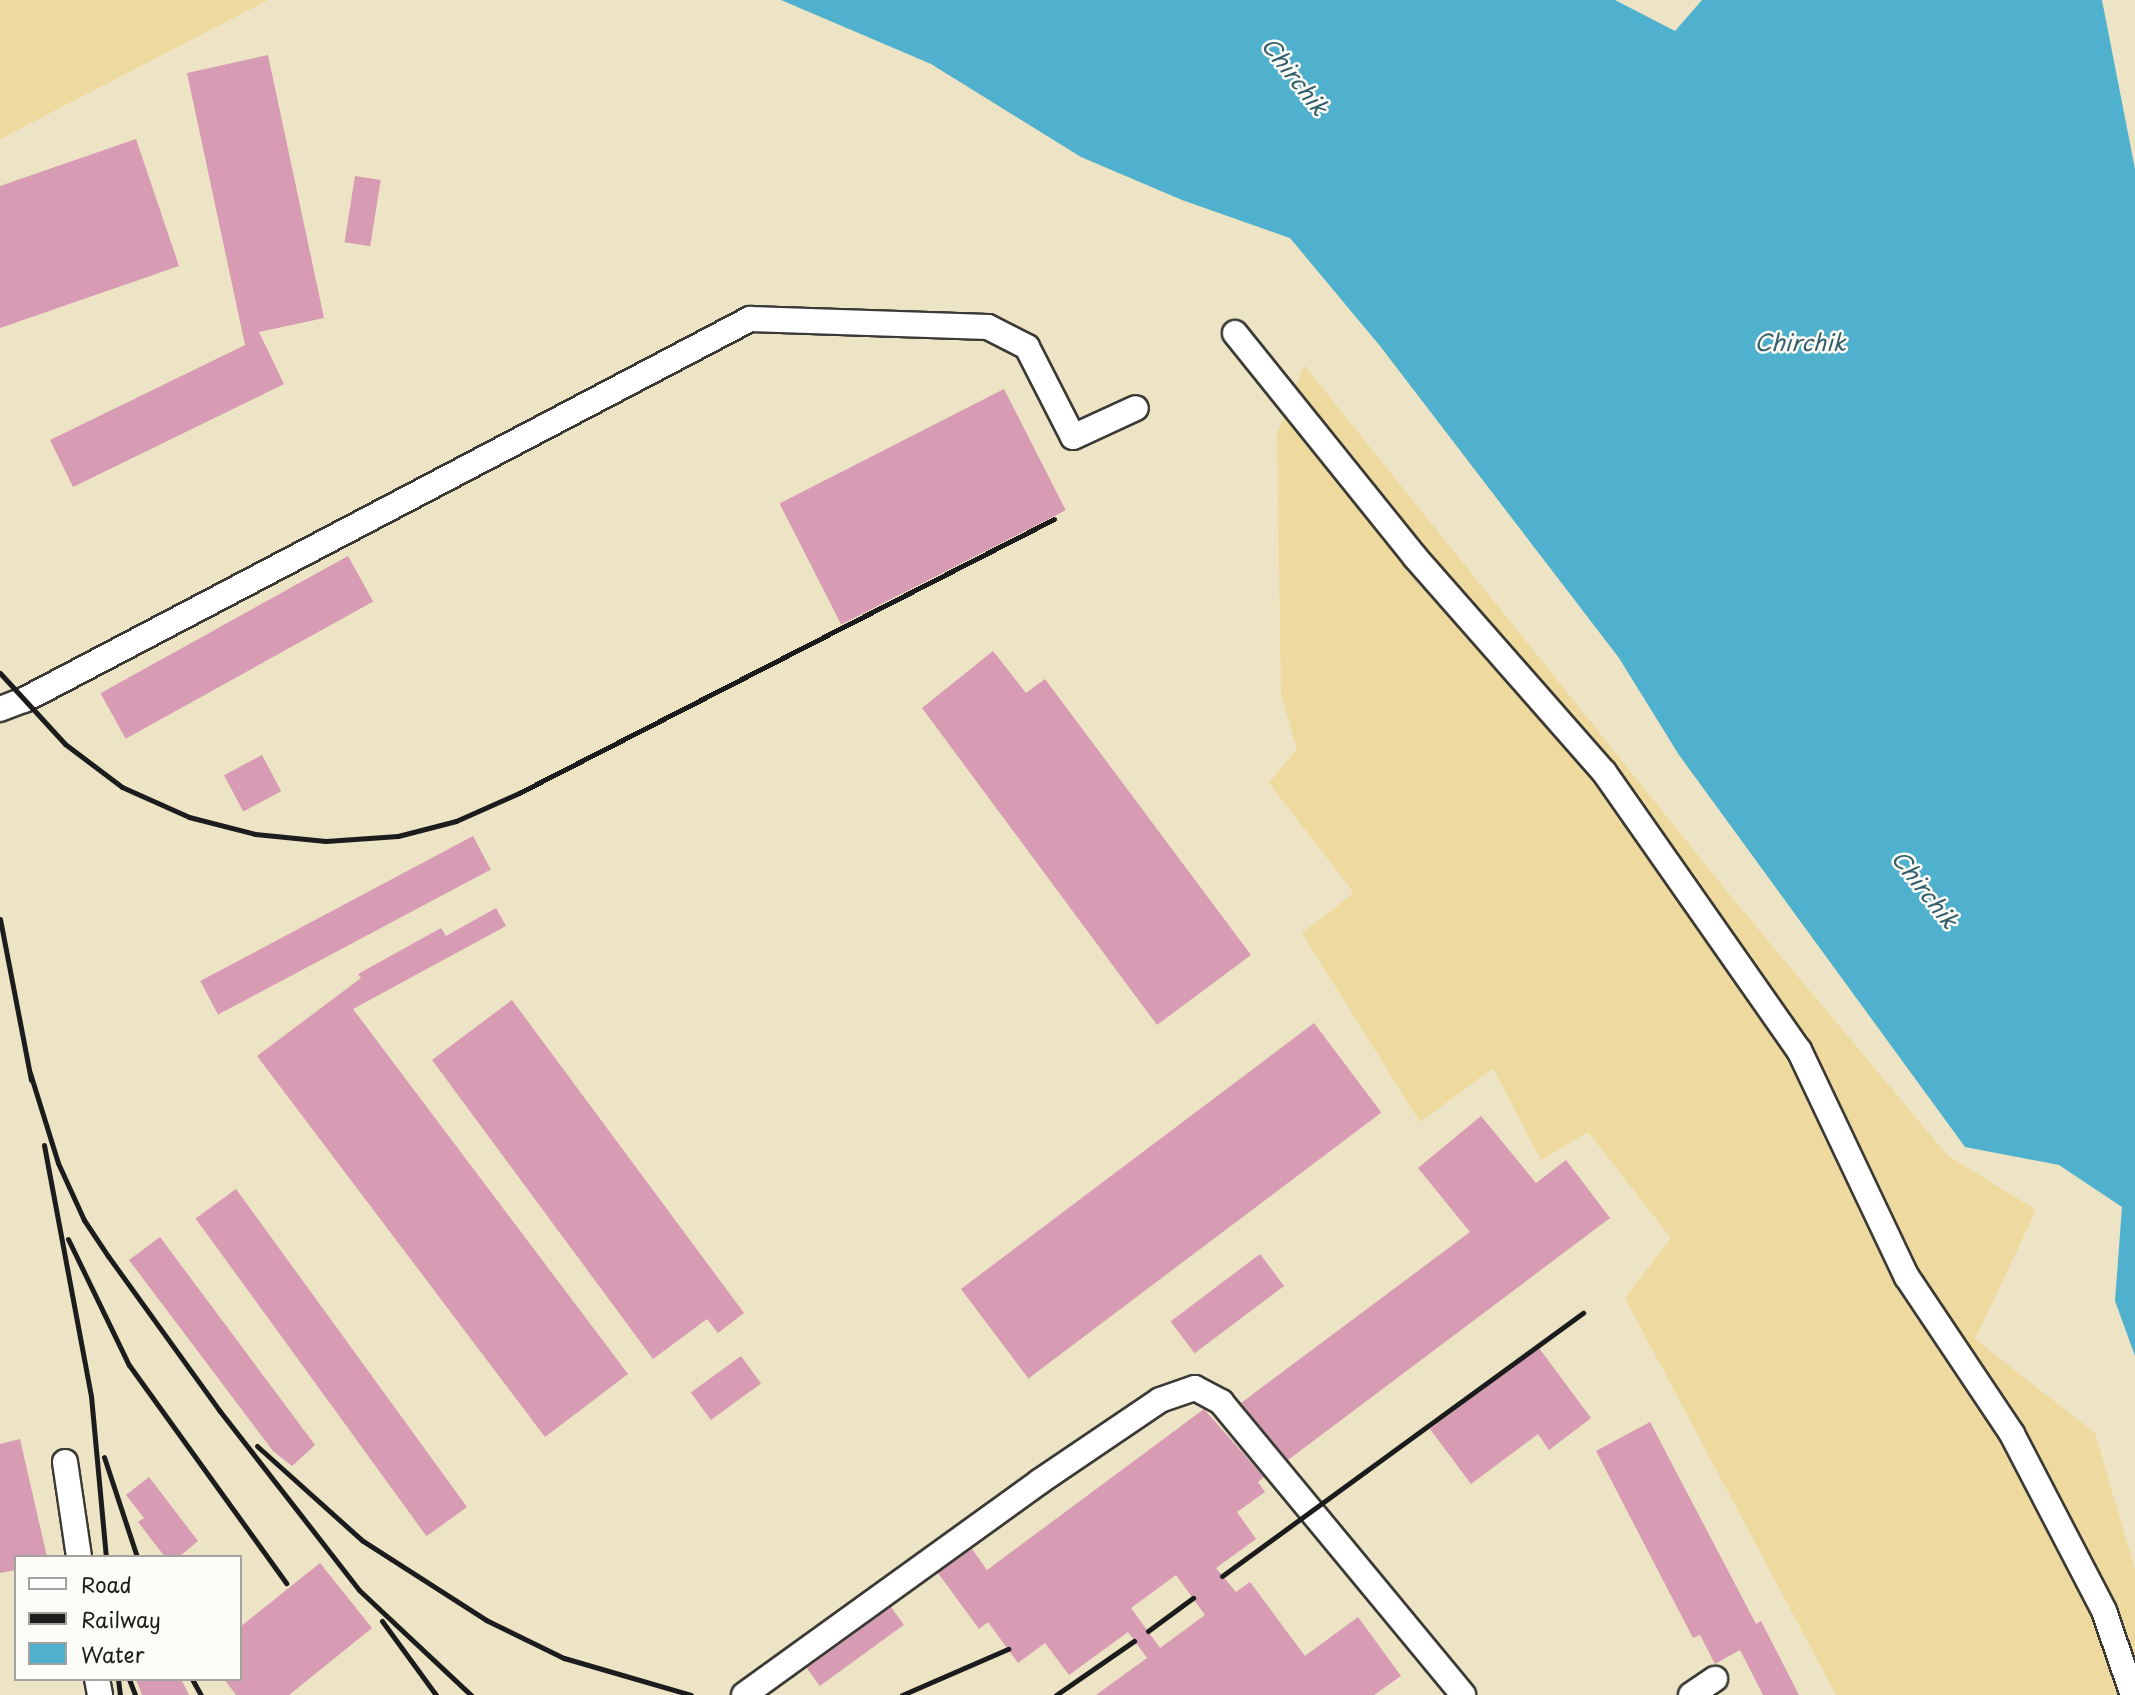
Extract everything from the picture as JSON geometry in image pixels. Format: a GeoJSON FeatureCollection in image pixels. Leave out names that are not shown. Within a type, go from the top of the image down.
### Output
{"type":"FeatureCollection","features":[{"type":"Feature","properties":{"kind":"lane"},"geometry":{"type":"LineString","coordinates":[[0,709],[36,694],[750,319],[988,327],[1027,347],[1073,437],[1136,408]]}},
{"type":"Feature","properties":{"kind":"lane"},"geometry":{"type":"LineString","coordinates":[[1235,333],[1415,557],[1604,772],[1799,1050],[1907,1277],[2012,1434],[2104,1611],[2133,1695]]}},
{"type":"Feature","properties":{"kind":"lane"},"geometry":{"type":"LineString","coordinates":[[744,1695],[1050,1474],[1160,1400],[1195,1388],[1221,1402],[1463,1695]]}},
{"type":"Feature","properties":{"kind":"lane"},"geometry":{"type":"LineString","coordinates":[[65,1462],[79,1555]]}},
{"type":"Feature","properties":{"kind":"lane"},"geometry":{"type":"LineString","coordinates":[[1691,1695],[1715,1679]]}},
{"type":"Feature","properties":{"kind":"sand"},"geometry":{"type":"Polygon","coordinates":[[[0,0],[268,0],[0,139],[0,0]]]}},
{"type":"Feature","properties":{"kind":"sand"},"geometry":{"type":"Polygon","coordinates":[[[1304,365],[1729,894],[1947,1155],[2036,1210],[1975,1339],[2095,1433],[2135,1570],[2135,1695],[1836,1695],[1625,1298],[1671,1238],[1588,1132],[1541,1160],[1493,1068],[1420,1122],[1302,933],[1354,893],[1269,783],[1297,749],[1281,694],[1277,434],[1304,365]]]}},
{"type":"Feature","properties":{"kind":"water","name":"Chirchik"},"geometry":{"type":"Polygon","coordinates":[[[781,0],[1615,0],[1675,31],[1702,0],[2102,0],[2135,169],[2135,1356],[2115,1301],[2122,1207],[2059,1165],[1965,1147],[1679,755],[1619,658],[1380,346],[1290,238],[1182,200],[1081,157],[931,64],[781,0]]]}},
{"type":"Feature","properties":{"kind":"building"},"geometry":{"type":"Polygon","coordinates":[[[268,55],[324,318],[259,332],[284,384],[73,487],[50,440],[245,345],[187,73],[268,55]]]}},
{"type":"Feature","properties":{"kind":"building"},"geometry":{"type":"Polygon","coordinates":[[[136,139],[179,266],[0,328],[0,186],[136,139]]]}},
{"type":"Feature","properties":{"kind":"building"},"geometry":{"type":"Polygon","coordinates":[[[355,176],[381,180],[370,246],[345,242],[355,176]]]}},
{"type":"Feature","properties":{"kind":"building"},"geometry":{"type":"Polygon","coordinates":[[[1004,389],[1066,510],[841,625],[779,503],[1004,389]]]}},
{"type":"Feature","properties":{"kind":"building"},"geometry":{"type":"Polygon","coordinates":[[[348,556],[373,601],[126,739],[100,693],[348,556]]]}},
{"type":"Feature","properties":{"kind":"building"},"geometry":{"type":"Polygon","coordinates":[[[993,651],[1026,693],[1045,679],[1251,955],[1157,1025],[922,708],[993,651]]]}},
{"type":"Feature","properties":{"kind":"building"},"geometry":{"type":"Polygon","coordinates":[[[262,755],[281,791],[243,811],[224,775],[262,755]]]}},
{"type":"Feature","properties":{"kind":"building"},"geometry":{"type":"Polygon","coordinates":[[[473,836],[491,870],[218,1015],[200,981],[473,836]]]}},
{"type":"Feature","properties":{"kind":"building"},"geometry":{"type":"Polygon","coordinates":[[[496,908],[506,926],[353,1009],[628,1374],[545,1437],[257,1056],[361,978],[358,974],[441,928],[446,936],[496,908]]]}},
{"type":"Feature","properties":{"kind":"building"},"geometry":{"type":"Polygon","coordinates":[[[512,1000],[744,1313],[718,1333],[707,1319],[653,1359],[432,1060],[512,1000]]]}},
{"type":"Feature","properties":{"kind":"building"},"geometry":{"type":"Polygon","coordinates":[[[1314,1023],[1381,1112],[1028,1378],[961,1289],[1314,1023]]]}},
{"type":"Feature","properties":{"kind":"building"},"geometry":{"type":"Polygon","coordinates":[[[1481,1116],[1536,1183],[1566,1160],[1610,1218],[1288,1460],[1241,1403],[1470,1232],[1418,1168],[1481,1116]]]}},
{"type":"Feature","properties":{"kind":"building"},"geometry":{"type":"Polygon","coordinates":[[[236,1189],[467,1507],[427,1536],[196,1218],[236,1189]]]}},
{"type":"Feature","properties":{"kind":"building"},"geometry":{"type":"Polygon","coordinates":[[[160,1237],[315,1445],[292,1466],[273,1451],[129,1260],[160,1237]]]}},
{"type":"Feature","properties":{"kind":"building"},"geometry":{"type":"Polygon","coordinates":[[[1260,1254],[1284,1286],[1195,1353],[1171,1321],[1260,1254]]]}},
{"type":"Feature","properties":{"kind":"building"},"geometry":{"type":"Polygon","coordinates":[[[1539,1348],[1591,1418],[1549,1450],[1538,1434],[1471,1484],[1430,1429],[1539,1348]]]}},
{"type":"Feature","properties":{"kind":"building"},"geometry":{"type":"Polygon","coordinates":[[[741,1356],[761,1384],[711,1420],[691,1392],[741,1356]]]}},
{"type":"Feature","properties":{"kind":"building"},"geometry":{"type":"Polygon","coordinates":[[[1204,1409],[1264,1477],[1258,1482],[1265,1492],[1237,1512],[1256,1539],[1216,1568],[1236,1592],[1250,1582],[1305,1656],[1358,1617],[1401,1676],[1374,1695],[1096,1695],[1147,1658],[1128,1632],[1069,1675],[1045,1643],[1018,1663],[988,1622],[979,1629],[938,1573],[972,1549],[987,1570],[1204,1409]],[[1176,1575],[1131,1608],[1160,1648],[1205,1615],[1176,1575]]]}},
{"type":"Feature","properties":{"kind":"building"},"geometry":{"type":"Polygon","coordinates":[[[1650,1422],[1756,1624],[1761,1621],[1799,1695],[1763,1695],[1740,1650],[1715,1664],[1700,1635],[1693,1638],[1596,1451],[1650,1422]]]}},
{"type":"Feature","properties":{"kind":"building"},"geometry":{"type":"Polygon","coordinates":[[[20,1439],[47,1555],[14,1555],[14,1570],[0,1573],[0,1444],[20,1439]]]}},
{"type":"Feature","properties":{"kind":"building"},"geometry":{"type":"Polygon","coordinates":[[[149,1477],[198,1541],[181,1555],[163,1555],[138,1522],[144,1518],[126,1495],[149,1477]]]}},
{"type":"Feature","properties":{"kind":"building"},"geometry":{"type":"Polygon","coordinates":[[[320,1563],[372,1628],[289,1695],[236,1695],[226,1681],[242,1681],[242,1625],[320,1563]]]}},
{"type":"Feature","properties":{"kind":"building"},"geometry":{"type":"Polygon","coordinates":[[[891,1607],[904,1625],[820,1686],[807,1668],[891,1607]]]}},
{"type":"Feature","properties":{"kind":"building"},"geometry":{"type":"Polygon","coordinates":[[[137,1681],[182,1681],[189,1695],[142,1695],[137,1681]]]}},
{"type":"Feature","properties":{"kind":"railway"},"geometry":{"type":"LineString","coordinates":[[0,673],[65,744],[122,787],[189,817],[255,834],[326,841],[398,836],[456,821],[519,793],[1054,519]]}},
{"type":"Feature","properties":{"kind":"railway"},"geometry":{"type":"LineString","coordinates":[[0,919],[31,1080]]}},
{"type":"Feature","properties":{"kind":"railway"},"geometry":{"type":"LineString","coordinates":[[30,1073],[58,1163],[84,1220],[108,1256],[219,1410],[359,1590],[471,1695]]}},
{"type":"Feature","properties":{"kind":"railway"},"geometry":{"type":"LineString","coordinates":[[44,1145],[91,1396],[106,1555]]}},
{"type":"Feature","properties":{"kind":"railway"},"geometry":{"type":"LineString","coordinates":[[68,1239],[129,1365],[286,1583]]}},
{"type":"Feature","properties":{"kind":"railway"},"geometry":{"type":"LineString","coordinates":[[1222,1576],[1583,1313]]}},
{"type":"Feature","properties":{"kind":"railway"},"geometry":{"type":"LineString","coordinates":[[257,1446],[363,1541],[486,1620],[564,1658],[691,1695]]}},
{"type":"Feature","properties":{"kind":"railway"},"geometry":{"type":"LineString","coordinates":[[104,1457],[136,1555]]}},
{"type":"Feature","properties":{"kind":"railway"},"geometry":{"type":"LineString","coordinates":[[1148,1631],[1193,1598]]}},
{"type":"Feature","properties":{"kind":"railway"},"geometry":{"type":"LineString","coordinates":[[382,1621],[436,1695]]}},
{"type":"Feature","properties":{"kind":"railway"},"geometry":{"type":"LineString","coordinates":[[1056,1695],[1134,1641]]}},
{"type":"Feature","properties":{"kind":"railway"},"geometry":{"type":"LineString","coordinates":[[902,1695],[1008,1649]]}},
{"type":"Feature","properties":{"kind":"railway"},"geometry":{"type":"LineString","coordinates":[[118,1681],[120,1695]]}},
{"type":"Feature","properties":{"kind":"railway"},"geometry":{"type":"LineString","coordinates":[[130,1681],[135,1695]]}},
{"type":"Feature","properties":{"kind":"railway"},"geometry":{"type":"LineString","coordinates":[[193,1681],[201,1695]]}}]}
